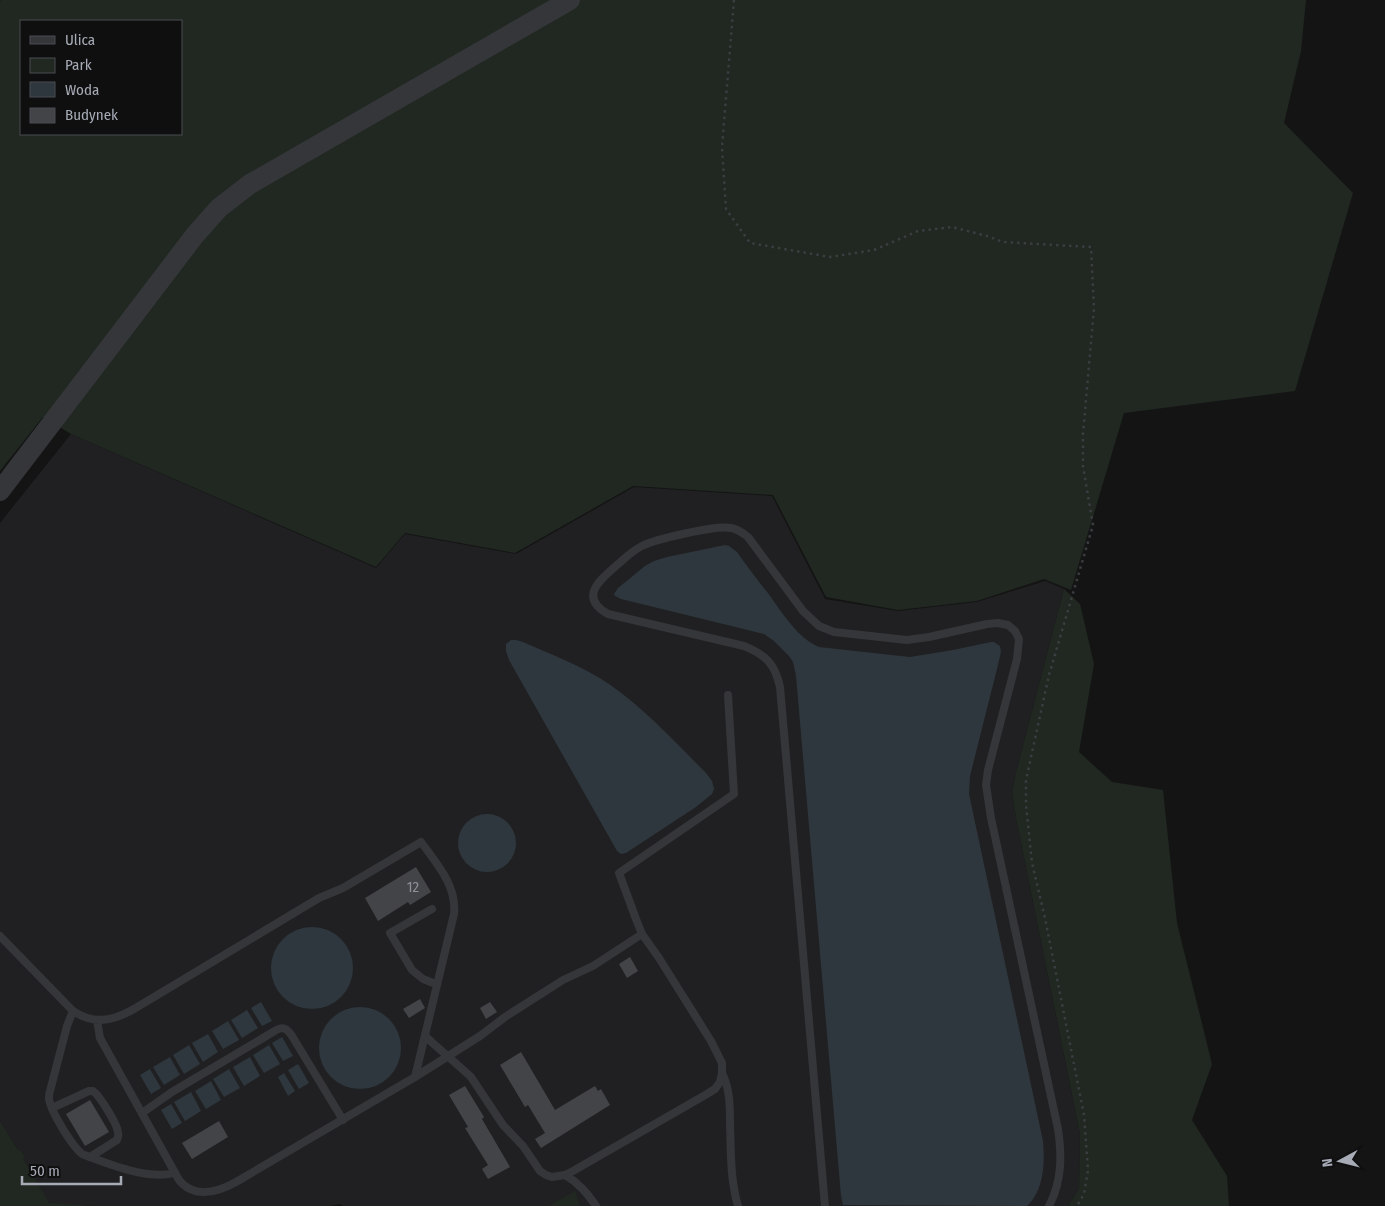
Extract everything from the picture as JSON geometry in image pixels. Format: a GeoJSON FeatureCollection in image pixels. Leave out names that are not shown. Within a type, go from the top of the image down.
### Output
{"type":"FeatureCollection","features":[{"type":"Feature","properties":{"kind":"street"},"geometry":{"type":"LineString","coordinates":[[0,490],[164,274],[219,208],[250,184],[570,0]]}},
{"type":"Feature","properties":{"kind":"lane"},"geometry":{"type":"LineString","coordinates":[[825,1206],[780,687],[774,668],[762,654],[744,646],[608,614],[600,609],[593,593],[596,585],[602,578],[642,546],[661,539],[713,528],[732,528],[748,537],[803,610],[819,626],[834,632],[907,640],[998,623],[1008,625],[1016,631],[1019,638],[1017,659],[986,784],[991,818],[1058,1129],[1060,1172],[1054,1197],[1049,1206]]}},
{"type":"Feature","properties":{"kind":"lane"},"geometry":{"type":"LineString","coordinates":[[425,1036],[471,1077],[503,1125],[523,1146],[540,1171],[552,1177],[565,1175],[715,1089],[720,1082],[722,1062],[711,1041],[642,934],[619,873],[734,794],[728,695]]}},
{"type":"Feature","properties":{"kind":"lane"},"geometry":{"type":"LineString","coordinates":[[0,936],[73,1011],[97,1020],[115,1018],[125,1014],[319,898],[343,888],[421,842],[452,890],[454,914],[415,1076]]}},
{"type":"Feature","properties":{"kind":"lane"},"geometry":{"type":"LineString","coordinates":[[432,909],[390,932],[417,976],[436,984]]}},
{"type":"Feature","properties":{"kind":"lane"},"geometry":{"type":"LineString","coordinates":[[97,1020],[100,1038],[184,1185],[191,1189],[208,1192],[222,1190],[448,1057],[505,1017],[563,980],[593,966],[642,934]]}},
{"type":"Feature","properties":{"kind":"lane"},"geometry":{"type":"LineString","coordinates":[[73,1011],[67,1026],[49,1099],[72,1144],[82,1154],[147,1175],[163,1175],[175,1172]]}},
{"type":"Feature","properties":{"kind":"lane"},"geometry":{"type":"LineString","coordinates":[[142,1113],[172,1092],[277,1030],[284,1028],[290,1033],[343,1120]]}},
{"type":"Feature","properties":{"kind":"lane"},"geometry":{"type":"LineString","coordinates":[[722,1073],[726,1080],[729,1100],[733,1181],[738,1206]]}},
{"type":"Feature","properties":{"kind":"lane"},"geometry":{"type":"LineString","coordinates":[[52,1108],[89,1091],[93,1091],[99,1096],[116,1126],[118,1136],[117,1140],[90,1157]]}},
{"type":"Feature","properties":{"kind":"lane"},"geometry":{"type":"LineString","coordinates":[[565,1175],[585,1190],[596,1206]]}},
{"type":"Feature","properties":{"kind":"path"},"geometry":{"type":"LineString","coordinates":[[734,0],[722,147],[726,209],[750,243],[830,258],[874,250],[918,231],[952,227],[1003,242],[1091,247],[1094,308],[1082,434],[1083,466],[1093,525],[1049,676],[1026,780],[1026,805],[1032,862],[1084,1115],[1088,1170],[1084,1194],[1077,1206]]}},
{"type":"Feature","properties":{"kind":"shaded area"},"geometry":{"type":"Polygon","coordinates":[[[71,434],[376,568],[405,534],[516,554],[634,487],[772,496],[825,599],[898,611],[977,602],[1045,581],[1064,589],[1012,792],[1080,1134],[1079,1188],[1068,1206],[580,1206],[574,1192],[548,1206],[343,1206],[340,1204],[330,1206],[96,1206],[49,1204],[22,1159],[25,1157],[20,1149],[18,1150],[0,1121],[0,523],[71,434]]]}},
{"type":"Feature","properties":{"kind":"green space"},"geometry":{"type":"Polygon","coordinates":[[[1,0],[1306,0],[1301,51],[1284,123],[1353,193],[1295,391],[1124,413],[1071,590],[1044,579],[977,601],[898,610],[826,597],[773,495],[633,486],[515,553],[405,533],[376,567],[71,434],[43,417],[0,471],[1,0]]]}},
{"type":"Feature","properties":{"kind":"green space"},"geometry":{"type":"Polygon","coordinates":[[[1064,589],[1080,604],[1094,664],[1079,752],[1112,782],[1163,790],[1177,923],[1212,1064],[1192,1120],[1227,1176],[1229,1206],[1068,1206],[1079,1188],[1080,1134],[1012,792],[1064,589]]]}},
{"type":"Feature","properties":{"kind":"green space"},"geometry":{"type":"Polygon","coordinates":[[[0,1121],[18,1150],[20,1149],[25,1157],[23,1159],[49,1203],[96,1206],[0,1206],[0,1121]]]}},
{"type":"Feature","properties":{"kind":"green space"},"geometry":{"type":"Polygon","coordinates":[[[575,1191],[580,1206],[548,1206],[575,1191]]]}},
{"type":"Feature","properties":{"kind":"water"},"geometry":{"type":"Polygon","coordinates":[[[725,545],[737,552],[797,631],[804,638],[819,647],[910,657],[991,642],[1000,646],[1001,652],[970,776],[969,794],[1043,1141],[1042,1176],[1033,1200],[1027,1206],[843,1205],[796,676],[793,662],[774,641],[764,634],[621,599],[614,594],[618,588],[654,561],[725,545]]]}},
{"type":"Feature","properties":{"kind":"water"},"geometry":{"type":"Polygon","coordinates":[[[511,640],[523,642],[578,666],[609,684],[659,726],[706,773],[712,781],[714,789],[712,794],[696,807],[626,853],[621,854],[617,851],[509,660],[506,644],[511,640]]]}},
{"type":"Feature","properties":{"kind":"water"},"geometry":{"type":"Polygon","coordinates":[[[481,814],[493,814],[508,822],[516,837],[516,849],[508,864],[493,872],[481,872],[466,864],[458,849],[458,837],[466,822],[481,814]]]}},
{"type":"Feature","properties":{"kind":"water"},"geometry":{"type":"Polygon","coordinates":[[[312,927],[328,930],[341,939],[350,952],[353,968],[350,984],[341,997],[328,1006],[312,1009],[296,1006],[283,997],[274,984],[271,968],[274,952],[283,939],[296,930],[312,927]]]}},
{"type":"Feature","properties":{"kind":"water"},"geometry":{"type":"Polygon","coordinates":[[[261,1002],[272,1021],[262,1026],[251,1008],[261,1002]]]}},
{"type":"Feature","properties":{"kind":"water"},"geometry":{"type":"Polygon","coordinates":[[[360,1007],[376,1010],[389,1019],[398,1032],[401,1048],[398,1064],[389,1077],[376,1086],[360,1089],[344,1086],[331,1077],[322,1064],[319,1048],[322,1032],[331,1019],[344,1010],[360,1007]]]}},
{"type":"Feature","properties":{"kind":"water"},"geometry":{"type":"Polygon","coordinates":[[[247,1010],[258,1028],[242,1038],[231,1020],[247,1010]]]}},
{"type":"Feature","properties":{"kind":"water"},"geometry":{"type":"Polygon","coordinates":[[[228,1021],[239,1040],[223,1049],[212,1031],[228,1021]]]}},
{"type":"Feature","properties":{"kind":"water"},"geometry":{"type":"Polygon","coordinates":[[[208,1034],[218,1052],[203,1062],[192,1043],[208,1034]]]}},
{"type":"Feature","properties":{"kind":"water"},"geometry":{"type":"Polygon","coordinates":[[[282,1037],[293,1056],[283,1061],[272,1043],[282,1037]]]}},
{"type":"Feature","properties":{"kind":"water"},"geometry":{"type":"Polygon","coordinates":[[[189,1045],[200,1064],[184,1074],[173,1055],[189,1045]]]}},
{"type":"Feature","properties":{"kind":"water"},"geometry":{"type":"Polygon","coordinates":[[[269,1045],[280,1064],[264,1073],[253,1055],[269,1045]]]}},
{"type":"Feature","properties":{"kind":"water"},"geometry":{"type":"Polygon","coordinates":[[[170,1057],[180,1075],[164,1085],[153,1067],[170,1057]]]}},
{"type":"Feature","properties":{"kind":"water"},"geometry":{"type":"Polygon","coordinates":[[[250,1057],[260,1076],[244,1086],[233,1067],[250,1057]]]}},
{"type":"Feature","properties":{"kind":"water"},"geometry":{"type":"Polygon","coordinates":[[[298,1064],[309,1083],[299,1089],[288,1070],[298,1064]]]}},
{"type":"Feature","properties":{"kind":"water"},"geometry":{"type":"Polygon","coordinates":[[[150,1069],[161,1088],[151,1094],[140,1075],[150,1069]]]}},
{"type":"Feature","properties":{"kind":"water"},"geometry":{"type":"Polygon","coordinates":[[[229,1069],[240,1088],[224,1097],[213,1079],[229,1069]]]}},
{"type":"Feature","properties":{"kind":"water"},"geometry":{"type":"Polygon","coordinates":[[[284,1073],[295,1091],[288,1096],[278,1077],[284,1073]]]}},
{"type":"Feature","properties":{"kind":"water"},"geometry":{"type":"Polygon","coordinates":[[[211,1081],[221,1100],[206,1109],[195,1091],[211,1081]]]}},
{"type":"Feature","properties":{"kind":"water"},"geometry":{"type":"Polygon","coordinates":[[[191,1092],[201,1111],[185,1121],[174,1102],[191,1092]]]}},
{"type":"Feature","properties":{"kind":"water"},"geometry":{"type":"Polygon","coordinates":[[[171,1104],[182,1123],[172,1129],[161,1110],[171,1104]]]}},
{"type":"Feature","properties":{"kind":"building"},"geometry":{"type":"Polygon","coordinates":[[[416,867],[431,892],[410,905],[408,902],[378,921],[365,898],[416,867]]]}},
{"type":"Feature","properties":{"kind":"building"},"geometry":{"type":"Polygon","coordinates":[[[630,957],[638,971],[627,978],[619,964],[630,957]]]}},
{"type":"Feature","properties":{"kind":"building"},"geometry":{"type":"Polygon","coordinates":[[[420,999],[425,1008],[409,1018],[403,1009],[420,999]]]}},
{"type":"Feature","properties":{"kind":"building"},"geometry":{"type":"Polygon","coordinates":[[[490,1002],[497,1012],[486,1019],[480,1008],[490,1002]]]}},
{"type":"Feature","properties":{"kind":"building"},"geometry":{"type":"Polygon","coordinates":[[[521,1052],[555,1110],[595,1086],[598,1091],[601,1089],[610,1105],[541,1148],[535,1139],[545,1133],[528,1105],[525,1107],[500,1065],[521,1052]]]}},
{"type":"Feature","properties":{"kind":"building"},"geometry":{"type":"Polygon","coordinates":[[[465,1086],[484,1117],[482,1119],[510,1167],[488,1179],[482,1169],[488,1165],[465,1128],[468,1127],[449,1095],[465,1086]]]}},
{"type":"Feature","properties":{"kind":"building"},"geometry":{"type":"Polygon","coordinates":[[[90,1100],[109,1132],[85,1146],[66,1114],[90,1100]]]}},
{"type":"Feature","properties":{"kind":"building"},"geometry":{"type":"Polygon","coordinates":[[[219,1121],[228,1137],[192,1159],[182,1143],[219,1121]]]}}]}
